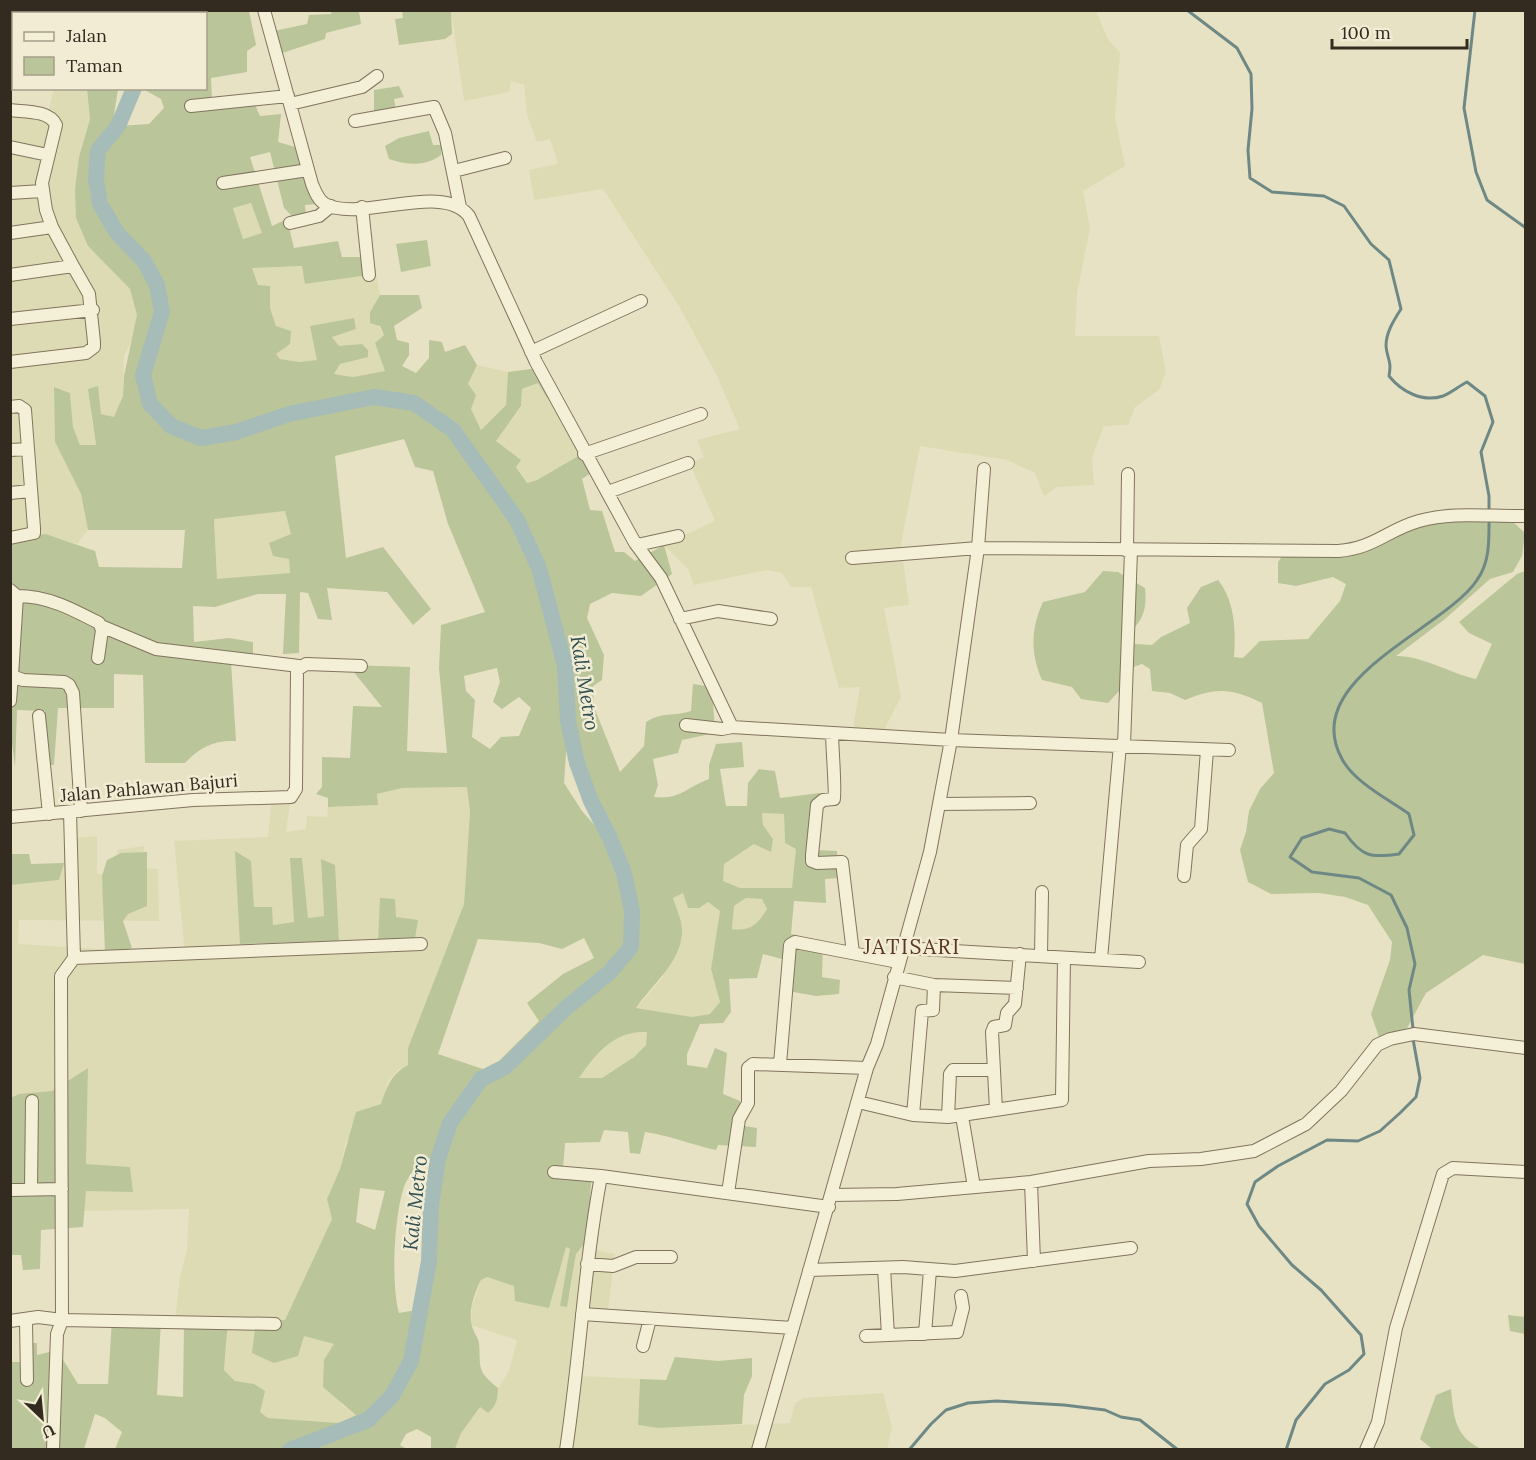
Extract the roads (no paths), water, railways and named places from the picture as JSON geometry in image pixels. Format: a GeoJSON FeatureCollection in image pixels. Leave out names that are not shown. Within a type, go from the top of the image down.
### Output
{"type":"FeatureCollection","features":[{"type":"Feature","properties":{"kind":"street"},"geometry":{"type":"LineString","coordinates":[[264,10],[308,170],[321,201],[332,206],[362,207],[440,202],[460,207],[469,216],[531,352],[584,454],[637,545],[661,578],[732,727]]}},
{"type":"Feature","properties":{"kind":"street"},"geometry":{"type":"LineString","coordinates":[[191,106],[289,100],[362,87],[377,76]]}},
{"type":"Feature","properties":{"kind":"street"},"geometry":{"type":"LineString","coordinates":[[355,121],[434,107],[445,133],[460,207]]}},
{"type":"Feature","properties":{"kind":"street"},"geometry":{"type":"LineString","coordinates":[[10,110],[45,114],[53,119],[56,133],[43,171],[42,191],[52,227],[89,294],[93,310],[94,342],[91,351],[10,362]]}},
{"type":"Feature","properties":{"kind":"street"},"geometry":{"type":"LineString","coordinates":[[10,147],[48,155]]}},
{"type":"Feature","properties":{"kind":"street"},"geometry":{"type":"LineString","coordinates":[[454,171],[505,158]]}},
{"type":"Feature","properties":{"kind":"street"},"geometry":{"type":"LineString","coordinates":[[223,183],[308,170]]}},
{"type":"Feature","properties":{"kind":"street"},"geometry":{"type":"LineString","coordinates":[[10,193],[42,191]]}},
{"type":"Feature","properties":{"kind":"street"},"geometry":{"type":"LineString","coordinates":[[290,223],[319,216],[332,206]]}},
{"type":"Feature","properties":{"kind":"street"},"geometry":{"type":"LineString","coordinates":[[362,207],[369,275]]}},
{"type":"Feature","properties":{"kind":"street"},"geometry":{"type":"LineString","coordinates":[[10,234],[52,227]]}},
{"type":"Feature","properties":{"kind":"street"},"geometry":{"type":"LineString","coordinates":[[10,275],[73,266]]}},
{"type":"Feature","properties":{"kind":"street"},"geometry":{"type":"LineString","coordinates":[[531,352],[641,301]]}},
{"type":"Feature","properties":{"kind":"street"},"geometry":{"type":"LineString","coordinates":[[10,319],[93,310]]}},
{"type":"Feature","properties":{"kind":"street"},"geometry":{"type":"LineString","coordinates":[[10,407],[19,406],[25,410],[34,533],[10,538]]}},
{"type":"Feature","properties":{"kind":"street"},"geometry":{"type":"LineString","coordinates":[[584,454],[701,414]]}},
{"type":"Feature","properties":{"kind":"street"},"geometry":{"type":"LineString","coordinates":[[10,450],[28,449]]}},
{"type":"Feature","properties":{"kind":"street"},"geometry":{"type":"LineString","coordinates":[[608,492],[688,463]]}},
{"type":"Feature","properties":{"kind":"street"},"geometry":{"type":"LineString","coordinates":[[758,1449],[858,1102],[857,1067],[877,1044],[930,852],[951,740],[978,548],[984,469]]}},
{"type":"Feature","properties":{"kind":"street"},"geometry":{"type":"LineString","coordinates":[[1101,959],[1122,745],[1129,551],[1128,474]]}},
{"type":"Feature","properties":{"kind":"street"},"geometry":{"type":"LineString","coordinates":[[10,493],[30,491]]}},
{"type":"Feature","properties":{"kind":"street"},"geometry":{"type":"LineString","coordinates":[[852,558],[978,548],[1303,552],[1359,549],[1422,520],[1464,516],[1520,517]]}},
{"type":"Feature","properties":{"kind":"street"},"geometry":{"type":"LineString","coordinates":[[637,545],[678,536]]}},
{"type":"Feature","properties":{"kind":"street"},"geometry":{"type":"LineString","coordinates":[[10,701],[14,593],[59,603],[101,626],[156,649],[299,666],[306,664],[361,666]]}},
{"type":"Feature","properties":{"kind":"street"},"geometry":{"type":"LineString","coordinates":[[680,619],[718,611],[771,619]]}},
{"type":"Feature","properties":{"kind":"street"},"geometry":{"type":"LineString","coordinates":[[98,658],[101,626]]}},
{"type":"Feature","properties":{"kind":"street","name":"Jalan Pahlawan Bajuri"},"geometry":{"type":"LineString","coordinates":[[10,817],[193,800],[291,797],[296,789],[297,670],[299,666]]}},
{"type":"Feature","properties":{"kind":"street"},"geometry":{"type":"LineString","coordinates":[[12,676],[22,680],[64,682],[71,688],[75,811],[74,958],[61,976],[62,1320],[57,1334],[53,1449]]}},
{"type":"Feature","properties":{"kind":"street"},"geometry":{"type":"LineString","coordinates":[[39,716],[49,814]]}},
{"type":"Feature","properties":{"kind":"street"},"geometry":{"type":"LineString","coordinates":[[686,725],[722,729],[732,727],[951,740],[1229,750]]}},
{"type":"Feature","properties":{"kind":"street"},"geometry":{"type":"LineString","coordinates":[[835,733],[831,763],[837,792],[834,799],[823,800],[817,805],[812,861],[817,863],[842,862],[858,954]]}},
{"type":"Feature","properties":{"kind":"street"},"geometry":{"type":"LineString","coordinates":[[1184,876],[1187,845],[1201,830],[1207,750]]}},
{"type":"Feature","properties":{"kind":"street"},"geometry":{"type":"LineString","coordinates":[[939,804],[1030,803]]}},
{"type":"Feature","properties":{"kind":"street"},"geometry":{"type":"LineString","coordinates":[[1041,956],[1042,892]]}},
{"type":"Feature","properties":{"kind":"street"},"geometry":{"type":"LineString","coordinates":[[780,1064],[790,945],[795,942],[898,962]]}},
{"type":"Feature","properties":{"kind":"street"},"geometry":{"type":"LineString","coordinates":[[74,958],[421,944]]}},
{"type":"Feature","properties":{"kind":"street"},"geometry":{"type":"LineString","coordinates":[[903,948],[1139,962]]}},
{"type":"Feature","properties":{"kind":"street"},"geometry":{"type":"LineString","coordinates":[[996,1110],[993,1029],[1006,1023],[1006,1013],[1015,1004],[1020,954]]}},
{"type":"Feature","properties":{"kind":"street"},"geometry":{"type":"LineString","coordinates":[[858,1102],[913,1115],[962,1116],[1063,1099],[1064,958]]}},
{"type":"Feature","properties":{"kind":"street"},"geometry":{"type":"LineString","coordinates":[[894,977],[934,984],[1017,988]]}},
{"type":"Feature","properties":{"kind":"street"},"geometry":{"type":"LineString","coordinates":[[913,1115],[922,1011],[933,1010],[934,984]]}},
{"type":"Feature","properties":{"kind":"street"},"geometry":{"type":"LineString","coordinates":[[554,1172],[601,1176],[802,1204],[1031,1182],[1149,1161],[1201,1159],[1254,1151],[1312,1118],[1341,1091],[1377,1045],[1396,1037],[1414,1034],[1526,1048]]}},
{"type":"Feature","properties":{"kind":"street"},"geometry":{"type":"LineString","coordinates":[[728,1193],[739,1119],[748,1103],[748,1068],[761,1062],[857,1067]]}},
{"type":"Feature","properties":{"kind":"street"},"geometry":{"type":"LineString","coordinates":[[948,1116],[950,1074],[953,1070],[994,1070]]}},
{"type":"Feature","properties":{"kind":"street"},"geometry":{"type":"LineString","coordinates":[[31,1189],[32,1101]]}},
{"type":"Feature","properties":{"kind":"street"},"geometry":{"type":"LineString","coordinates":[[962,1116],[974,1187]]}},
{"type":"Feature","properties":{"kind":"street"},"geometry":{"type":"LineString","coordinates":[[1366,1449],[1378,1422],[1396,1328],[1443,1174],[1453,1168],[1526,1172]]}},
{"type":"Feature","properties":{"kind":"street"},"geometry":{"type":"LineString","coordinates":[[566,1449],[587,1264],[601,1176]]}},
{"type":"Feature","properties":{"kind":"street"},"geometry":{"type":"LineString","coordinates":[[1031,1182],[1034,1261]]}},
{"type":"Feature","properties":{"kind":"street"},"geometry":{"type":"LineString","coordinates":[[10,1190],[62,1190]]}},
{"type":"Feature","properties":{"kind":"street"},"geometry":{"type":"LineString","coordinates":[[808,1270],[903,1267],[955,1271],[1131,1248]]}},
{"type":"Feature","properties":{"kind":"street"},"geometry":{"type":"LineString","coordinates":[[587,1264],[614,1266],[636,1257],[671,1257]]}},
{"type":"Feature","properties":{"kind":"street"},"geometry":{"type":"LineString","coordinates":[[884,1268],[888,1335]]}},
{"type":"Feature","properties":{"kind":"street"},"geometry":{"type":"LineString","coordinates":[[925,1334],[930,1270]]}},
{"type":"Feature","properties":{"kind":"street"},"geometry":{"type":"LineString","coordinates":[[866,1336],[957,1332],[963,1308],[961,1296]]}},
{"type":"Feature","properties":{"kind":"street"},"geometry":{"type":"LineString","coordinates":[[582,1314],[793,1328]]}},
{"type":"Feature","properties":{"kind":"street"},"geometry":{"type":"LineString","coordinates":[[10,1322],[26,1321],[38,1317],[62,1320],[275,1324]]}},
{"type":"Feature","properties":{"kind":"street"},"geometry":{"type":"LineString","coordinates":[[643,1346],[650,1319]]}},
{"type":"Feature","properties":{"kind":"street"},"geometry":{"type":"LineString","coordinates":[[26,1321],[27,1380]]}},
{"type":"Feature","properties":{"kind":"waterway"},"geometry":{"type":"LineString","coordinates":[[1187,10],[1237,48],[1251,74],[1252,109],[1248,150],[1250,178],[1272,192],[1324,196],[1344,206],[1371,244],[1389,260],[1401,309],[1391,326],[1386,341],[1390,366],[1389,376],[1406,391],[1420,397],[1443,396],[1467,382],[1485,396],[1493,422],[1481,452],[1489,496],[1489,512]]}},
{"type":"Feature","properties":{"kind":"waterway"},"geometry":{"type":"LineString","coordinates":[[1475,10],[1464,108],[1476,172],[1487,200],[1526,228]]}},
{"type":"Feature","properties":{"kind":"waterway","name":"Kali Metro"},"geometry":{"type":"LineString","coordinates":[[133,90],[118,126],[98,150],[96,179],[100,204],[117,233],[144,261],[157,285],[162,312],[143,375],[150,404],[171,426],[201,438],[236,432],[289,414],[374,397],[414,403],[453,430],[517,520],[539,568],[565,666],[568,721],[577,763],[591,801],[624,873],[632,911],[631,947],[610,972],[567,1007],[505,1067],[481,1079],[450,1123],[438,1159],[431,1205],[429,1261],[411,1361],[392,1396],[368,1420],[290,1450]]}},
{"type":"Feature","properties":{"kind":"waterway"},"geometry":{"type":"LineString","coordinates":[[1413,1029],[1409,990],[1415,964],[1407,928],[1391,895],[1359,878],[1312,872],[1290,857],[1302,838],[1329,829],[1345,833],[1362,851],[1381,856],[1399,854],[1414,835],[1409,814],[1363,783],[1342,759],[1334,730],[1340,704],[1357,680],[1381,658],[1460,599],[1477,580],[1487,558],[1489,519]]}},
{"type":"Feature","properties":{"kind":"waterway"},"geometry":{"type":"LineString","coordinates":[[1286,1450],[1296,1420],[1325,1384],[1349,1370],[1364,1354],[1361,1335],[1321,1290],[1292,1265],[1259,1226],[1247,1204],[1255,1182],[1278,1166],[1327,1140],[1358,1141],[1380,1131],[1400,1113],[1416,1097],[1420,1078],[1413,1039]]}},
{"type":"Feature","properties":{"kind":"waterway"},"geometry":{"type":"LineString","coordinates":[[909,1450],[946,1410],[968,1403],[997,1401],[1105,1410],[1121,1417],[1140,1420],[1178,1450]]}},
{"type":"Feature","properties":{"kind":"district","name":"JATISARI"},"geometry":{"type":"Point","coordinates":[912,947]}}]}
